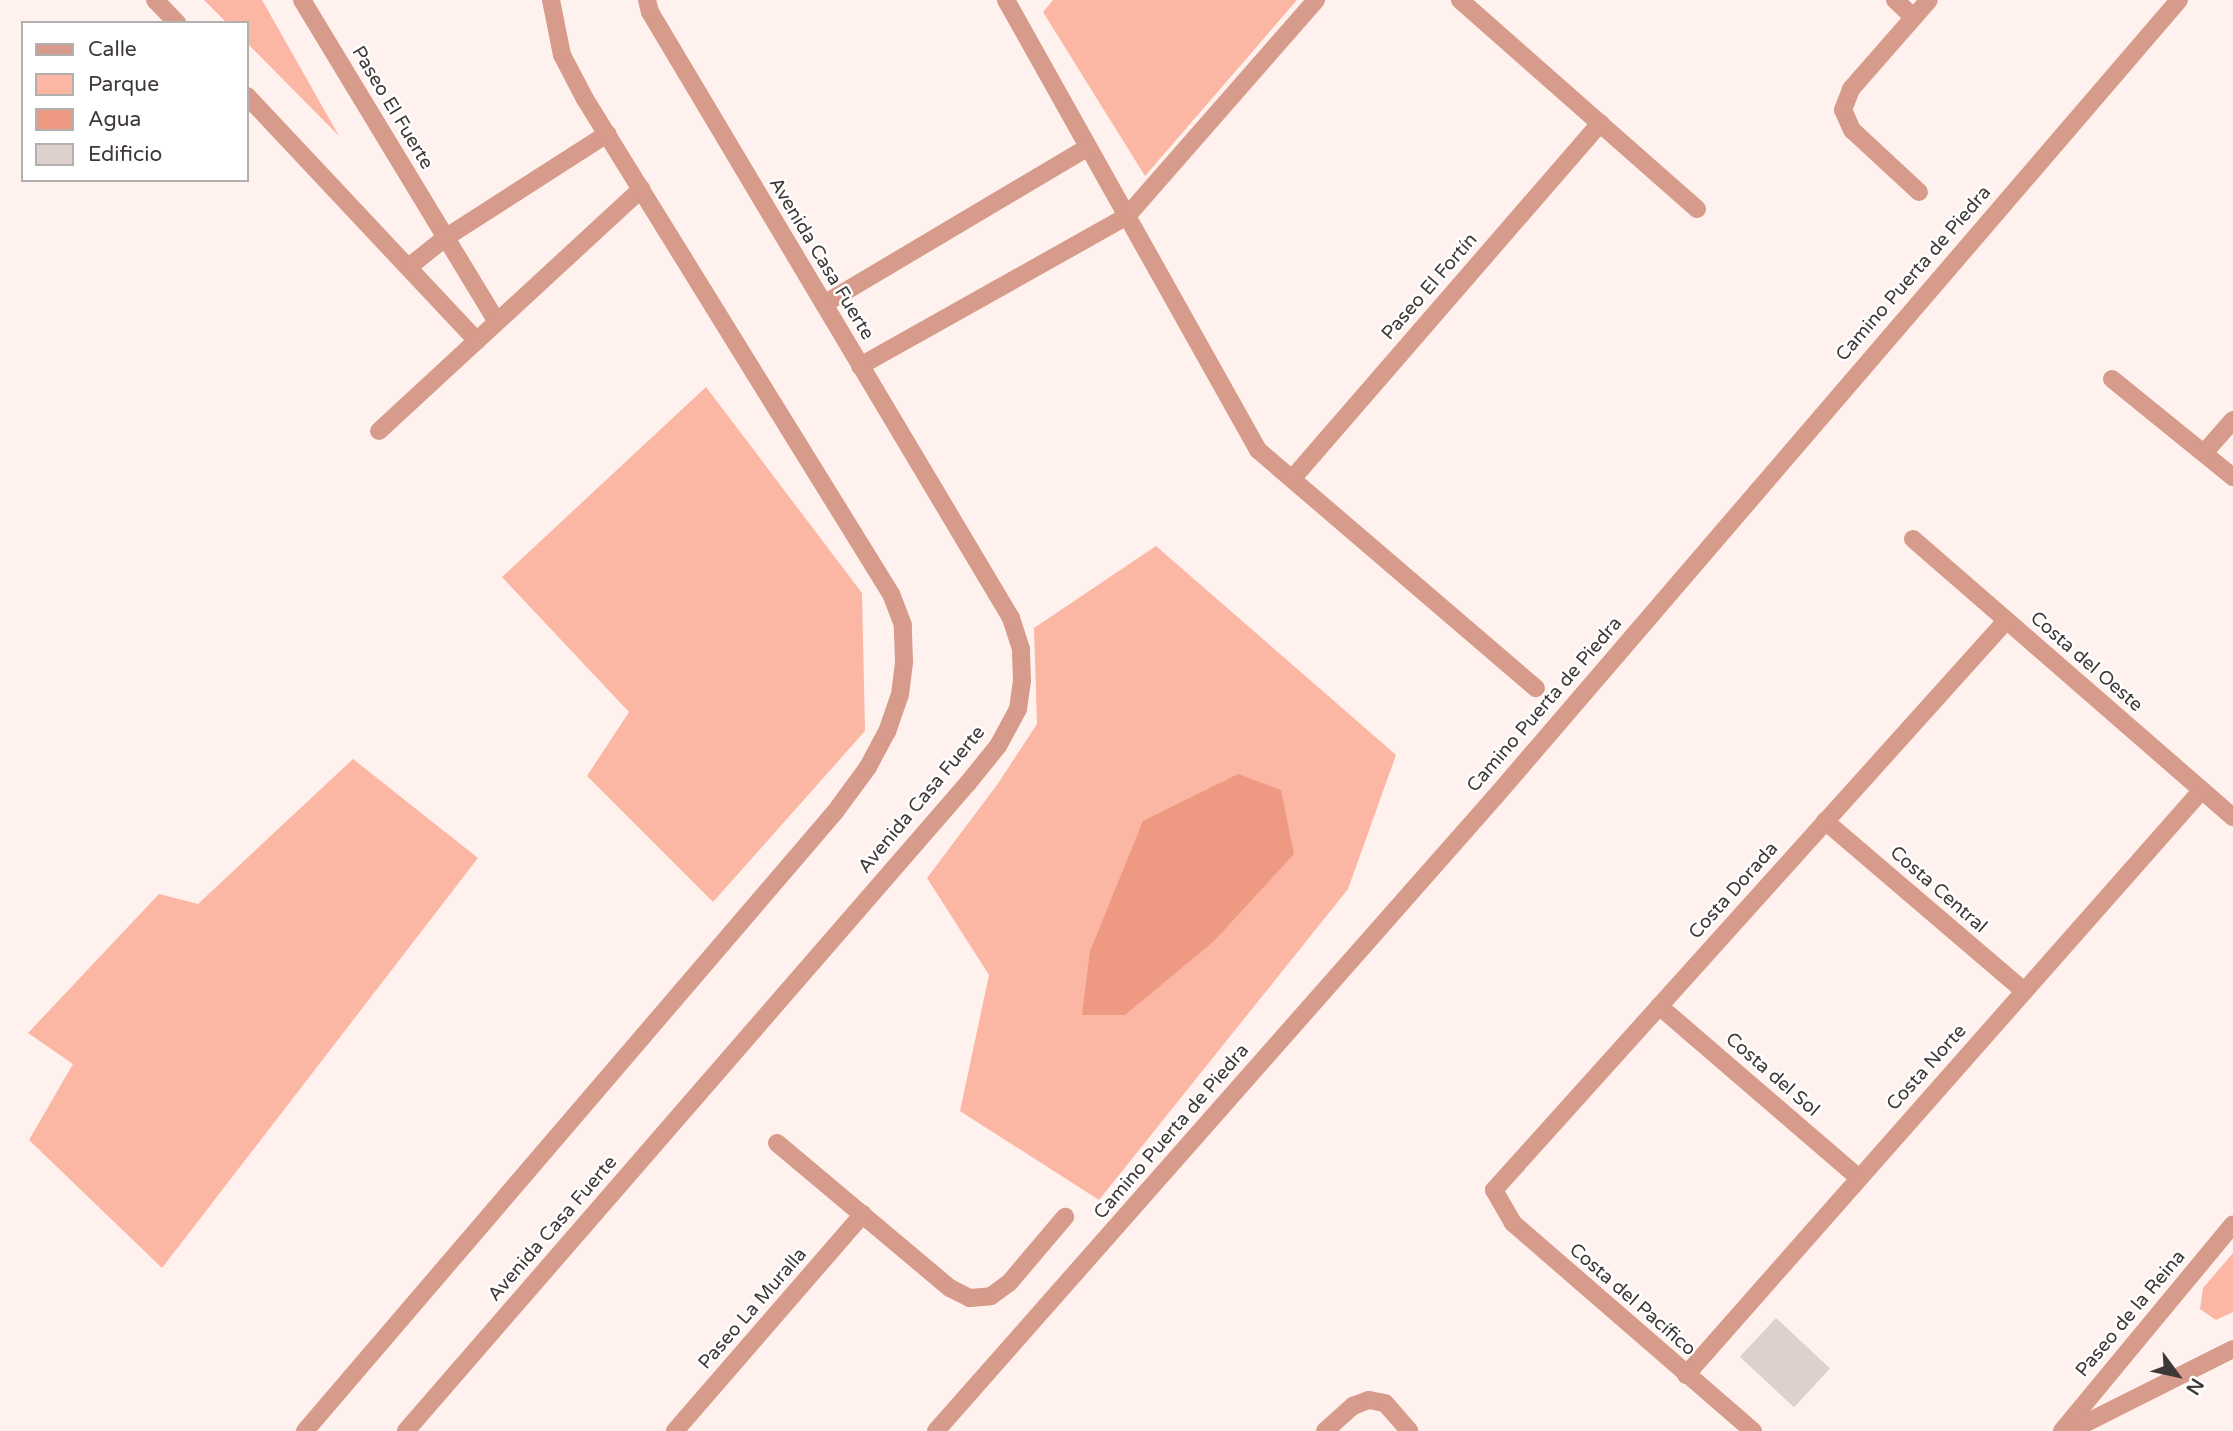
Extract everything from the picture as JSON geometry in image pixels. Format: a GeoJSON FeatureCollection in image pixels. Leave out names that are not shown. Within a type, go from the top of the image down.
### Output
{"type":"FeatureCollection","features":[{"type":"Feature","properties":{"kind":"street"},"geometry":{"type":"LineString","coordinates":[[155,0],[175,21]]}},
{"type":"Feature","properties":{"kind":"street","name":"Paseo El Fuerte"},"geometry":{"type":"LineString","coordinates":[[302,0],[497,322]]}},
{"type":"Feature","properties":{"kind":"street"},"geometry":{"type":"LineString","coordinates":[[305,1431],[835,812],[868,767],[887,732],[900,695],[904,662],[903,625],[891,594],[607,134],[562,55],[551,0]]}},
{"type":"Feature","properties":{"kind":"street","name":"Avenida Casa Fuerte"},"geometry":{"type":"LineString","coordinates":[[405,1431],[968,783],[998,746],[1018,709],[1022,681],[1021,649],[1011,618],[650,12],[647,0]]}},
{"type":"Feature","properties":{"kind":"street"},"geometry":{"type":"LineString","coordinates":[[1006,0],[1258,450],[1536,688]]}},
{"type":"Feature","properties":{"kind":"street"},"geometry":{"type":"LineString","coordinates":[[860,366],[1127,216],[1316,0]]}},
{"type":"Feature","properties":{"kind":"street"},"geometry":{"type":"LineString","coordinates":[[1460,0],[1697,209]]}},
{"type":"Feature","properties":{"kind":"street"},"geometry":{"type":"LineString","coordinates":[[1895,0],[1913,17]]}},
{"type":"Feature","properties":{"kind":"street"},"geometry":{"type":"LineString","coordinates":[[1919,192],[1852,130],[1843,110],[1851,89],[1928,0]]}},
{"type":"Feature","properties":{"kind":"street","name":"Camino Puerta de Piedra"},"geometry":{"type":"LineString","coordinates":[[936,1431],[1495,797],[2179,0]]}},
{"type":"Feature","properties":{"kind":"street"},"geometry":{"type":"LineString","coordinates":[[248,97],[410,265],[477,341]]}},
{"type":"Feature","properties":{"kind":"street","name":"Paseo El Fortín"},"geometry":{"type":"LineString","coordinates":[[1292,479],[1600,123]]}},
{"type":"Feature","properties":{"kind":"street"},"geometry":{"type":"LineString","coordinates":[[410,265],[445,239],[607,134]]}},
{"type":"Feature","properties":{"kind":"street"},"geometry":{"type":"LineString","coordinates":[[824,304],[1088,147]]}},
{"type":"Feature","properties":{"kind":"street"},"geometry":{"type":"LineString","coordinates":[[379,431],[641,189]]}},
{"type":"Feature","properties":{"kind":"street"},"geometry":{"type":"LineString","coordinates":[[2112,379],[2233,477]]}},
{"type":"Feature","properties":{"kind":"street"},"geometry":{"type":"LineString","coordinates":[[2204,453],[2233,420]]}},
{"type":"Feature","properties":{"kind":"street","name":"Costa del Oeste"},"geometry":{"type":"LineString","coordinates":[[1913,539],[2233,817]]}},
{"type":"Feature","properties":{"kind":"street","name":"Costa Dorada"},"geometry":{"type":"LineString","coordinates":[[1494,1190],[2007,621]]}},
{"type":"Feature","properties":{"kind":"street","name":"Costa Norte"},"geometry":{"type":"LineString","coordinates":[[1686,1375],[2202,790]]}},
{"type":"Feature","properties":{"kind":"street","name":"Costa Central"},"geometry":{"type":"LineString","coordinates":[[1825,821],[2024,991]]}},
{"type":"Feature","properties":{"kind":"street","name":"Costa del Sol"},"geometry":{"type":"LineString","coordinates":[[1659,1006],[1858,1177]]}},
{"type":"Feature","properties":{"kind":"street"},"geometry":{"type":"LineString","coordinates":[[777,1143],[950,1288],[970,1298],[991,1296],[1009,1283],[1065,1217]]}},
{"type":"Feature","properties":{"kind":"street","name":"Costa del Pacífico"},"geometry":{"type":"LineString","coordinates":[[1494,1190],[1513,1223],[1754,1431]]}},
{"type":"Feature","properties":{"kind":"street","name":"Paseo La Muralla"},"geometry":{"type":"LineString","coordinates":[[676,1431],[863,1214]]}},
{"type":"Feature","properties":{"kind":"street","name":"Paseo de la Reina"},"geometry":{"type":"LineString","coordinates":[[2062,1431],[2233,1224]]}},
{"type":"Feature","properties":{"kind":"street"},"geometry":{"type":"LineString","coordinates":[[2070,1431],[2233,1349]]}},
{"type":"Feature","properties":{"kind":"street"},"geometry":{"type":"LineString","coordinates":[[1325,1431],[1353,1406],[1369,1400],[1385,1403],[1409,1431]]}},
{"type":"Feature","properties":{"kind":"green space"},"geometry":{"type":"Polygon","coordinates":[[[204,0],[262,0],[339,136],[248,44],[248,21],[225,21],[204,0]]]}},
{"type":"Feature","properties":{"kind":"green space"},"geometry":{"type":"Polygon","coordinates":[[[1053,0],[1297,0],[1145,176],[1043,12],[1053,0]]]}},
{"type":"Feature","properties":{"kind":"green space"},"geometry":{"type":"Polygon","coordinates":[[[706,387],[862,593],[865,731],[713,902],[587,776],[629,712],[502,577],[706,387]]]}},
{"type":"Feature","properties":{"kind":"green space"},"geometry":{"type":"Polygon","coordinates":[[[1156,546],[1396,755],[1348,889],[1099,1200],[960,1111],[989,975],[927,878],[997,785],[1037,724],[1034,628],[1156,546]]]}},
{"type":"Feature","properties":{"kind":"green space"},"geometry":{"type":"Polygon","coordinates":[[[353,759],[478,858],[162,1268],[29,1140],[73,1064],[28,1033],[159,894],[198,904],[353,759]]]}},
{"type":"Feature","properties":{"kind":"green space"},"geometry":{"type":"Polygon","coordinates":[[[2233,1253],[2233,1312],[2216,1320],[2200,1309],[2203,1288],[2233,1253]]]}},
{"type":"Feature","properties":{"kind":"water"},"geometry":{"type":"Polygon","coordinates":[[[1238,774],[1281,790],[1294,854],[1214,941],[1125,1015],[1082,1015],[1090,951],[1143,821],[1238,774]]]}},
{"type":"Feature","properties":{"kind":"building"},"geometry":{"type":"Polygon","coordinates":[[[1776,1318],[1830,1368],[1794,1407],[1740,1357],[1776,1318]]]}}]}
